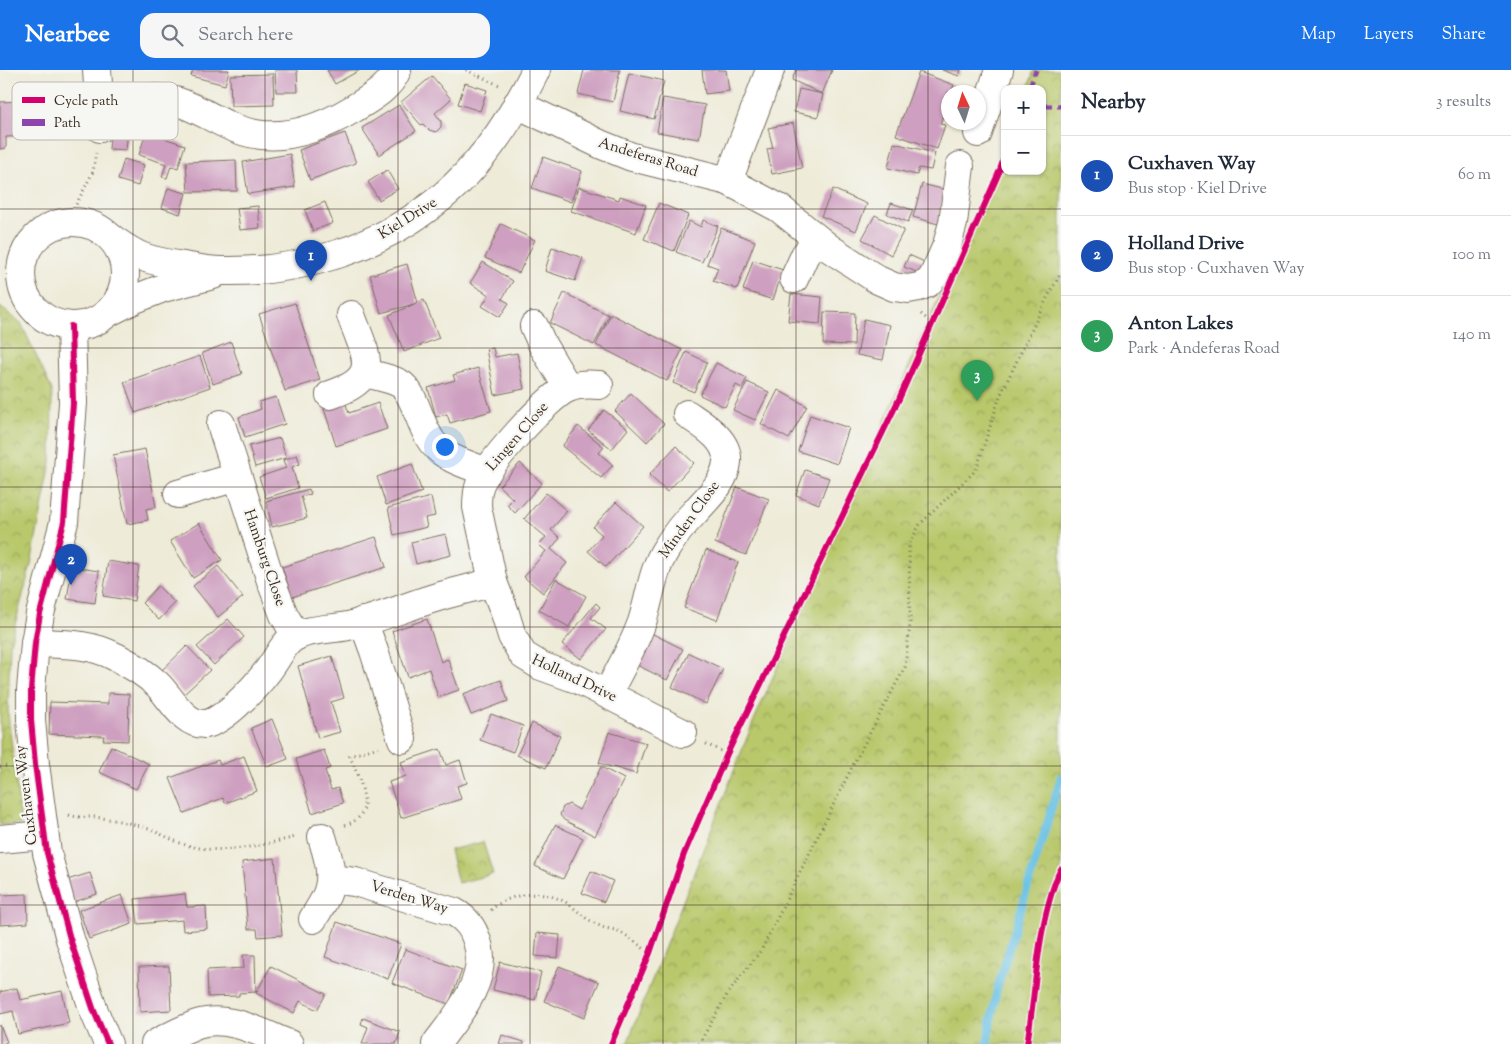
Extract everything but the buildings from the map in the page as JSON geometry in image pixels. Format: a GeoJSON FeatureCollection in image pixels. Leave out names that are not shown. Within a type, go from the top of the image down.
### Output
{"type":"FeatureCollection","features":[{"type":"Feature","properties":{"kind":"street"},"geometry":{"type":"LineString","coordinates":[[178,103],[238,130],[271,136],[289,135],[308,130],[349,112],[387,85],[397,70]]}},
{"type":"Feature","properties":{"kind":"street","name":"Kiel Drive"},"geometry":{"type":"LineString","coordinates":[[111,238],[144,257],[220,272],[263,270],[297,265],[353,249],[401,226],[443,196],[465,175],[496,137],[536,70]]}},
{"type":"Feature","properties":{"kind":"street"},"geometry":{"type":"LineString","coordinates":[[728,181],[770,70]]}},
{"type":"Feature","properties":{"kind":"street"},"geometry":{"type":"LineString","coordinates":[[978,133],[999,70]]}},
{"type":"Feature","properties":{"kind":"street","name":"Andeferas Road"},"geometry":{"type":"LineString","coordinates":[[520,99],[602,146],[632,157],[728,181],[779,208],[817,239],[878,280],[894,288],[908,289],[928,283],[934,276],[953,223],[960,166]]}},
{"type":"Feature","properties":{"kind":"street"},"geometry":{"type":"LineString","coordinates":[[67,222],[79,222],[97,227],[111,238],[123,258],[126,276],[120,299],[109,312],[86,325],[72,326],[49,321],[34,310],[26,298],[21,281],[10,273],[21,267],[26,250],[32,240],[46,228],[67,222]]}},
{"type":"Feature","properties":{"kind":"street"},"geometry":{"type":"LineString","coordinates":[[794,279],[805,254],[817,239]]}},
{"type":"Feature","properties":{"kind":"street","name":"Kiel Drive"},"geometry":{"type":"LineString","coordinates":[[109,312],[163,288],[186,281],[206,278],[220,272]]}},
{"type":"Feature","properties":{"kind":"street"},"geometry":{"type":"LineString","coordinates":[[330,395],[355,385],[366,372],[366,358],[351,315]]}},
{"type":"Feature","properties":{"kind":"street","name":"Cuxhaven Way"},"geometry":{"type":"LineString","coordinates":[[72,326],[73,403],[64,522],[40,614],[35,643],[31,690],[31,720],[44,834],[54,883],[94,1012],[108,1044]]}},
{"type":"Feature","properties":{"kind":"street"},"geometry":{"type":"LineString","coordinates":[[534,326],[543,346],[568,388]]}},
{"type":"Feature","properties":{"kind":"street"},"geometry":{"type":"LineString","coordinates":[[366,372],[399,383],[406,388],[432,443],[443,453],[456,461],[487,472]]}},
{"type":"Feature","properties":{"kind":"street","name":"Lingen Close"},"geometry":{"type":"LineString","coordinates":[[493,582],[477,507],[480,484],[496,459],[552,397],[568,388],[585,384],[599,385]]}},
{"type":"Feature","properties":{"kind":"street","name":"Minden Close"},"geometry":{"type":"LineString","coordinates":[[607,694],[637,636],[660,558],[682,528],[710,496],[724,471],[727,461],[719,440],[687,414]]}},
{"type":"Feature","properties":{"kind":"street","name":"Hamburg Close"},"geometry":{"type":"LineString","coordinates":[[221,424],[284,615],[296,636]]}},
{"type":"Feature","properties":{"kind":"street"},"geometry":{"type":"LineString","coordinates":[[178,494],[237,477]]}},
{"type":"Feature","properties":{"kind":"street"},"geometry":{"type":"LineString","coordinates":[[35,643],[78,644],[115,656],[136,668],[157,685],[185,716],[194,722],[204,724],[213,722],[224,714],[258,684],[283,647],[296,636],[307,632],[363,622],[443,595],[493,582]]}},
{"type":"Feature","properties":{"kind":"street","name":"Holland Drive"},"geometry":{"type":"LineString","coordinates":[[493,582],[512,636],[523,655],[542,666],[577,679],[683,733]]}},
{"type":"Feature","properties":{"kind":"street"},"geometry":{"type":"LineString","coordinates":[[363,622],[402,739]]}},
{"type":"Feature","properties":{"kind":"street"},"geometry":{"type":"LineString","coordinates":[[313,919],[328,892],[331,879],[330,866],[320,833]]}},
{"type":"Feature","properties":{"kind":"street","name":"Cuxhaven Way"},"geometry":{"type":"LineString","coordinates":[[0,839],[44,834]]}},
{"type":"Feature","properties":{"kind":"street","name":"Verden Way"},"geometry":{"type":"LineString","coordinates":[[331,879],[355,882],[454,912],[462,916],[472,928]]}},
{"type":"Feature","properties":{"kind":"street"},"geometry":{"type":"LineString","coordinates":[[436,1044],[465,1004],[480,968],[480,952],[472,928]]}},
{"type":"Feature","properties":{"kind":"street"},"geometry":{"type":"LineString","coordinates":[[155,1044],[198,1024],[212,1021],[227,1022],[250,1028],[289,1044]]}},
{"type":"Feature","properties":{"kind":"path"},"geometry":{"type":"LineString","coordinates":[[466,70],[520,99]]}},
{"type":"Feature","properties":{"kind":"path"},"geometry":{"type":"LineString","coordinates":[[67,222],[92,172],[98,140]]}},
{"type":"Feature","properties":{"kind":"path"},"geometry":{"type":"LineString","coordinates":[[699,1044],[728,993],[762,949],[854,763],[905,667],[910,624],[909,546],[920,524],[976,470],[1000,396],[1061,273]]}},
{"type":"Feature","properties":{"kind":"path"},"geometry":{"type":"LineString","coordinates":[[63,811],[69,816],[78,818],[94,817],[141,826],[188,846],[200,848],[228,849],[320,833],[352,823],[364,813],[365,804],[350,756],[402,739]]}},
{"type":"Feature","properties":{"kind":"path"},"geometry":{"type":"LineString","coordinates":[[472,928],[497,904],[510,897],[526,894],[546,896],[560,899],[586,918],[603,927],[617,931],[650,953]]}},
{"type":"Feature","properties":{"kind":"green space"},"geometry":{"type":"Polygon","coordinates":[[[1034,70],[1061,70],[1061,1044],[627,1044],[752,725],[1001,155],[1001,175],[1046,175],[1046,85],[1029,85],[1034,70]]]}},
{"type":"Feature","properties":{"kind":"green space"},"geometry":{"type":"Polygon","coordinates":[[[0,307],[21,323],[52,390],[51,462],[31,564],[10,644],[8,714],[21,824],[0,825],[0,307]]]}},
{"type":"Feature","properties":{"kind":"green space"},"geometry":{"type":"Polygon","coordinates":[[[483,842],[493,874],[458,883],[450,850],[483,842]]]}},
{"type":"Feature","properties":{"kind":"waterway"},"geometry":{"type":"LineString","coordinates":[[987,1044],[997,989],[1061,777]]}},
{"type":"Feature","properties":{"kind":"marked path"},"geometry":{"type":"LineString","coordinates":[[1030,85],[1036,70]]}},
{"type":"Feature","properties":{"kind":"marked path"},"geometry":{"type":"LineString","coordinates":[[1046,106],[1061,106]]}},
{"type":"Feature","properties":{"kind":"cycle path"},"geometry":{"type":"LineString","coordinates":[[611,1044],[650,953],[684,854],[727,754],[899,399],[1001,167]]}},
{"type":"Feature","properties":{"kind":"cycle path"},"geometry":{"type":"LineString","coordinates":[[71,326],[73,403],[64,522],[40,614],[35,643],[31,690],[31,720],[47,853],[70,939],[94,1011],[108,1044]]}},
{"type":"Feature","properties":{"kind":"cycle path"},"geometry":{"type":"LineString","coordinates":[[1027,1044],[1041,937],[1051,894],[1061,869]]}},
{"type":"Feature","properties":{"kind":"place","name":"Cuxhaven Way"},"geometry":{"type":"Point","coordinates":[311,281]}},
{"type":"Feature","properties":{"kind":"place","name":"Anton Lakes"},"geometry":{"type":"Point","coordinates":[977,401]}},
{"type":"Feature","properties":{"kind":"place","name":"Holland Drive"},"geometry":{"type":"Point","coordinates":[71,585]}}]}
